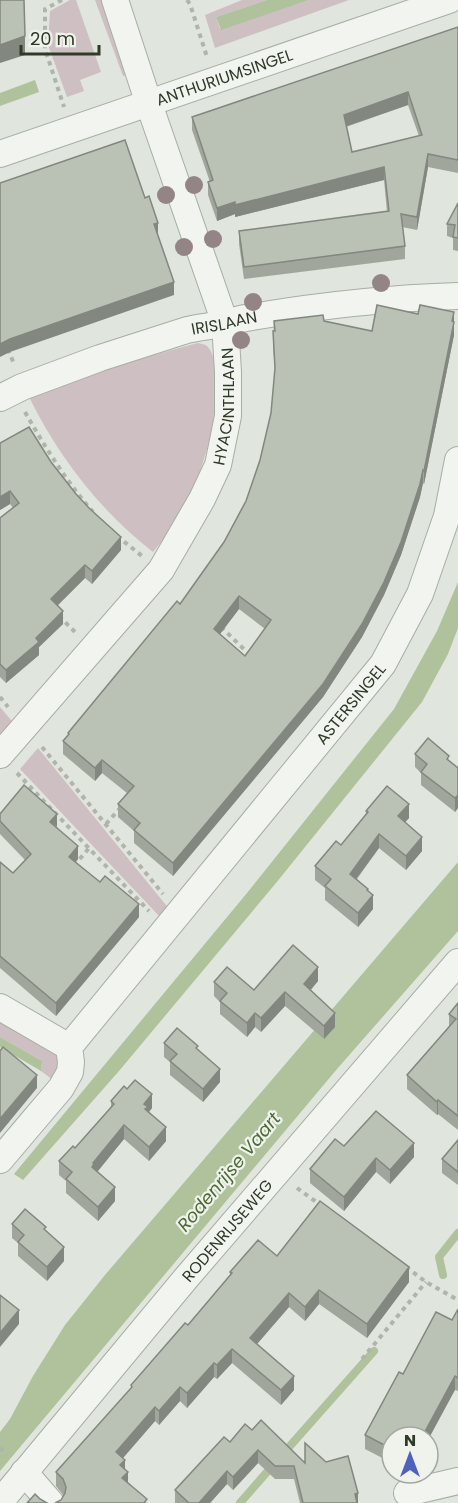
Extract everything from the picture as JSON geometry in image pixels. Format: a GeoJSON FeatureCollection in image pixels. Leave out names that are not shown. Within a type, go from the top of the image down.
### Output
{"type":"FeatureCollection","features":[{"type":"Feature","properties":{"kind":"street","name":"HYACINTHLAAN"},"geometry":{"type":"LineString","coordinates":[[0,755],[161,570],[202,499],[218,465],[228,416],[225,324],[115,0]]}},
{"type":"Feature","properties":{"kind":"street","name":"ANTHURIUMSINGEL"},"geometry":{"type":"LineString","coordinates":[[0,154],[449,0]]}},
{"type":"Feature","properties":{"kind":"street","name":"IRISLAAN"},"geometry":{"type":"LineString","coordinates":[[11,393],[100,358],[187,330],[225,324],[243,318],[342,304],[414,297],[458,296]]}},
{"type":"Feature","properties":{"kind":"street","name":"ASTERSINGEL"},"geometry":{"type":"LineString","coordinates":[[69,1047],[383,664],[420,594],[447,516],[458,460]]}},
{"type":"Feature","properties":{"kind":"street","name":"RODENRIJSEWEG"},"geometry":{"type":"LineString","coordinates":[[0,1502],[187,1277],[458,962]]}},
{"type":"Feature","properties":{"kind":"street"},"geometry":{"type":"LineString","coordinates":[[0,1007],[69,1047],[70,1062],[70,1072],[61,1088],[0,1160]]}},
{"type":"Feature","properties":{"kind":"street"},"geometry":{"type":"LineString","coordinates":[[24,1472],[51,1503]]}},
{"type":"Feature","properties":{"kind":"street"},"geometry":{"type":"LineString","coordinates":[[407,1493],[458,1481]]}},
{"type":"Feature","properties":{"kind":"path"},"geometry":{"type":"LineString","coordinates":[[62,0],[45,9],[45,48],[71,130]]}},
{"type":"Feature","properties":{"kind":"path"},"geometry":{"type":"LineString","coordinates":[[187,0],[214,81]]}},
{"type":"Feature","properties":{"kind":"path"},"geometry":{"type":"LineString","coordinates":[[7,348],[11,393]]}},
{"type":"Feature","properties":{"kind":"path"},"geometry":{"type":"LineString","coordinates":[[53,609],[92,648]]}},
{"type":"Feature","properties":{"kind":"path"},"geometry":{"type":"LineString","coordinates":[[249,654],[253,649]]}},
{"type":"Feature","properties":{"kind":"path"},"geometry":{"type":"LineString","coordinates":[[25,726],[106,824],[172,921]]}},
{"type":"Feature","properties":{"kind":"path"},"geometry":{"type":"LineString","coordinates":[[0,755],[89,848],[172,921]]}},
{"type":"Feature","properties":{"kind":"path"},"geometry":{"type":"LineString","coordinates":[[106,824],[121,807]]}},
{"type":"Feature","properties":{"kind":"path"},"geometry":{"type":"LineString","coordinates":[[74,866],[89,848]]}},
{"type":"Feature","properties":{"kind":"path"},"geometry":{"type":"LineString","coordinates":[[277,1173],[323,1207]]}},
{"type":"Feature","properties":{"kind":"path"},"geometry":{"type":"LineString","coordinates":[[398,1261],[426,1282],[458,1300]]}},
{"type":"Feature","properties":{"kind":"path"},"geometry":{"type":"LineString","coordinates":[[362,1359],[426,1282]]}},
{"type":"Feature","properties":{"kind":"shaded area"},"geometry":{"type":"Polygon","coordinates":[[[70,0],[76,0],[101,72],[80,80],[84,91],[67,97],[48,45],[50,11],[70,0]]]}},
{"type":"Feature","properties":{"kind":"shaded area"},"geometry":{"type":"Polygon","coordinates":[[[95,0],[103,0],[129,74],[123,76],[95,0]]]}},
{"type":"Feature","properties":{"kind":"shaded area"},"geometry":{"type":"Polygon","coordinates":[[[242,0],[267,0],[216,17],[220,29],[309,0],[349,0],[215,48],[205,15],[242,0]]]}},
{"type":"Feature","properties":{"kind":"shaded area"},"geometry":{"type":"Polygon","coordinates":[[[198,343],[206,345],[213,355],[216,389],[213,424],[199,475],[185,507],[175,525],[153,552],[116,519],[82,482],[53,440],[29,397],[113,367],[198,343]]]}},
{"type":"Feature","properties":{"kind":"shaded area"},"geometry":{"type":"Polygon","coordinates":[[[0,707],[16,726],[0,744],[0,707]]]}},
{"type":"Feature","properties":{"kind":"shaded area"},"geometry":{"type":"Polygon","coordinates":[[[38,748],[170,910],[161,918],[20,769],[38,748]]]}},
{"type":"Feature","properties":{"kind":"shaded area"},"geometry":{"type":"Polygon","coordinates":[[[0,1016],[58,1049],[63,1059],[53,1080],[41,1071],[42,1061],[0,1037],[0,1016]]]}},
{"type":"Feature","properties":{"kind":"water"},"geometry":{"type":"Polygon","coordinates":[[[267,0],[309,0],[221,30],[216,17],[267,0]]]}},
{"type":"Feature","properties":{"kind":"water"},"geometry":{"type":"Polygon","coordinates":[[[35,80],[39,92],[0,106],[0,93],[35,80]]]}},
{"type":"Feature","properties":{"kind":"water"},"geometry":{"type":"Polygon","coordinates":[[[458,582],[458,628],[448,654],[422,702],[276,883],[119,1071],[23,1180],[14,1174],[247,893],[394,709],[437,631],[458,582]]]}},
{"type":"Feature","properties":{"kind":"water","name":"Rodenrijse Vaart"},"geometry":{"type":"Polygon","coordinates":[[[458,862],[458,931],[337,1069],[0,1471],[0,1432],[65,1325],[105,1275],[458,862]]]}},
{"type":"Feature","properties":{"kind":"water"},"geometry":{"type":"Polygon","coordinates":[[[0,1037],[42,1061],[41,1071],[0,1047],[0,1037]]]}},
{"type":"Feature","properties":{"kind":"building"},"geometry":{"type":"Polygon","coordinates":[[[0,0],[24,0],[25,36],[0,45],[0,0]]]}},
{"type":"Feature","properties":{"kind":"building"},"geometry":{"type":"Polygon","coordinates":[[[458,27],[458,160],[428,154],[417,217],[401,214],[405,246],[244,267],[239,231],[389,211],[384,167],[217,208],[208,182],[213,180],[192,117],[458,27]],[[408,92],[344,115],[352,152],[422,135],[408,92]]]}},
{"type":"Feature","properties":{"kind":"building"},"geometry":{"type":"Polygon","coordinates":[[[125,140],[145,198],[149,196],[158,223],[154,224],[174,282],[0,344],[0,183],[125,140]]]}},
{"type":"Feature","properties":{"kind":"building"},"geometry":{"type":"Polygon","coordinates":[[[458,203],[458,238],[453,237],[455,225],[447,224],[458,203]]]}},
{"type":"Feature","properties":{"kind":"building"},"geometry":{"type":"Polygon","coordinates":[[[377,305],[418,314],[420,305],[454,312],[452,321],[454,322],[424,471],[401,542],[384,582],[362,624],[323,684],[173,863],[134,830],[140,823],[118,804],[134,786],[102,760],[95,768],[63,741],[177,601],[180,604],[224,542],[246,501],[260,460],[271,413],[275,368],[274,321],[323,315],[324,321],[372,331],[377,305]],[[239,596],[214,629],[245,656],[271,620],[239,596]]]}},
{"type":"Feature","properties":{"kind":"building"},"geometry":{"type":"Polygon","coordinates":[[[29,427],[51,462],[76,494],[121,537],[92,571],[85,565],[51,599],[63,611],[36,638],[39,642],[6,670],[0,664],[0,518],[19,503],[10,491],[0,497],[0,443],[29,427]]]}},
{"type":"Feature","properties":{"kind":"building"},"geometry":{"type":"Polygon","coordinates":[[[428,738],[449,756],[447,759],[458,768],[458,795],[455,798],[421,772],[427,764],[415,754],[428,738]]]}},
{"type":"Feature","properties":{"kind":"building"},"geometry":{"type":"Polygon","coordinates":[[[24,785],[57,814],[50,822],[78,846],[69,857],[100,882],[105,876],[139,904],[56,1003],[0,956],[0,862],[13,873],[31,854],[0,821],[0,814],[24,785]]]}},
{"type":"Feature","properties":{"kind":"building"},"geometry":{"type":"Polygon","coordinates":[[[387,786],[409,804],[398,816],[422,837],[406,856],[379,834],[350,874],[373,895],[358,913],[325,886],[331,879],[315,866],[336,841],[341,845],[387,786]]]}},
{"type":"Feature","properties":{"kind":"building"},"geometry":{"type":"Polygon","coordinates":[[[293,945],[318,967],[304,984],[335,1013],[324,1026],[285,992],[261,1018],[255,1013],[247,1023],[220,1001],[227,993],[214,982],[227,967],[254,990],[293,945]]]}},
{"type":"Feature","properties":{"kind":"building"},"geometry":{"type":"Polygon","coordinates":[[[458,1003],[458,1116],[438,1100],[437,1102],[407,1075],[456,1019],[449,1014],[458,1003]]]}},
{"type":"Feature","properties":{"kind":"building"},"geometry":{"type":"Polygon","coordinates":[[[177,1028],[220,1069],[203,1089],[170,1061],[177,1054],[164,1043],[177,1028]]]}},
{"type":"Feature","properties":{"kind":"building"},"geometry":{"type":"Polygon","coordinates":[[[3,1047],[37,1075],[0,1119],[0,1051],[3,1047]]]}},
{"type":"Feature","properties":{"kind":"building"},"geometry":{"type":"Polygon","coordinates":[[[135,1080],[152,1094],[144,1104],[148,1107],[145,1109],[166,1127],[149,1147],[124,1125],[93,1163],[92,1167],[115,1187],[98,1207],[66,1179],[72,1172],[59,1161],[73,1146],[75,1148],[114,1104],[111,1101],[124,1086],[127,1089],[135,1080]]]}},
{"type":"Feature","properties":{"kind":"building"},"geometry":{"type":"Polygon","coordinates":[[[376,1111],[414,1143],[390,1170],[376,1158],[344,1197],[310,1169],[335,1139],[344,1146],[376,1111]]]}},
{"type":"Feature","properties":{"kind":"building"},"geometry":{"type":"Polygon","coordinates":[[[458,1140],[458,1172],[442,1159],[458,1140]]]}},
{"type":"Feature","properties":{"kind":"building"},"geometry":{"type":"Polygon","coordinates":[[[320,1201],[409,1267],[367,1324],[319,1290],[305,1307],[289,1293],[250,1338],[294,1376],[281,1390],[232,1349],[217,1365],[214,1363],[187,1393],[180,1387],[159,1411],[155,1407],[116,1452],[125,1460],[120,1465],[128,1472],[122,1478],[147,1499],[144,1503],[55,1503],[61,1500],[66,1487],[63,1479],[56,1472],[132,1387],[131,1385],[185,1323],[188,1325],[258,1240],[277,1256],[320,1201]]]}},
{"type":"Feature","properties":{"kind":"building"},"geometry":{"type":"Polygon","coordinates":[[[25,1209],[64,1247],[47,1267],[18,1242],[24,1235],[12,1224],[25,1209]]]}},
{"type":"Feature","properties":{"kind":"building"},"geometry":{"type":"Polygon","coordinates":[[[0,1295],[19,1310],[0,1333],[0,1295]]]}},
{"type":"Feature","properties":{"kind":"building"},"geometry":{"type":"Polygon","coordinates":[[[458,1309],[458,1378],[455,1376],[428,1425],[380,1425],[380,1443],[365,1435],[399,1372],[403,1374],[436,1312],[452,1320],[458,1309]]]}},
{"type":"Feature","properties":{"kind":"building"},"geometry":{"type":"Polygon","coordinates":[[[261,1420],[305,1463],[305,1443],[326,1462],[348,1456],[358,1493],[355,1494],[357,1503],[303,1503],[294,1466],[275,1466],[258,1450],[233,1477],[227,1471],[199,1503],[189,1503],[175,1490],[224,1437],[230,1442],[245,1424],[252,1430],[261,1420]]]}},
{"type":"Feature","properties":{"kind":"building"},"geometry":{"type":"Polygon","coordinates":[[[35,1494],[40,1499],[47,1503],[27,1503],[35,1494]]]}},
{"type":"Feature","properties":{"kind":"waterway"},"geometry":{"type":"LineString","coordinates":[[443,1275],[439,1257],[458,1233]]}},
{"type":"Feature","properties":{"kind":"waterway"},"geometry":{"type":"LineString","coordinates":[[282,1455],[374,1351]]}},
{"type":"Feature","properties":{"kind":"waterway"},"geometry":{"type":"LineString","coordinates":[[240,1503],[274,1464]]}}]}
